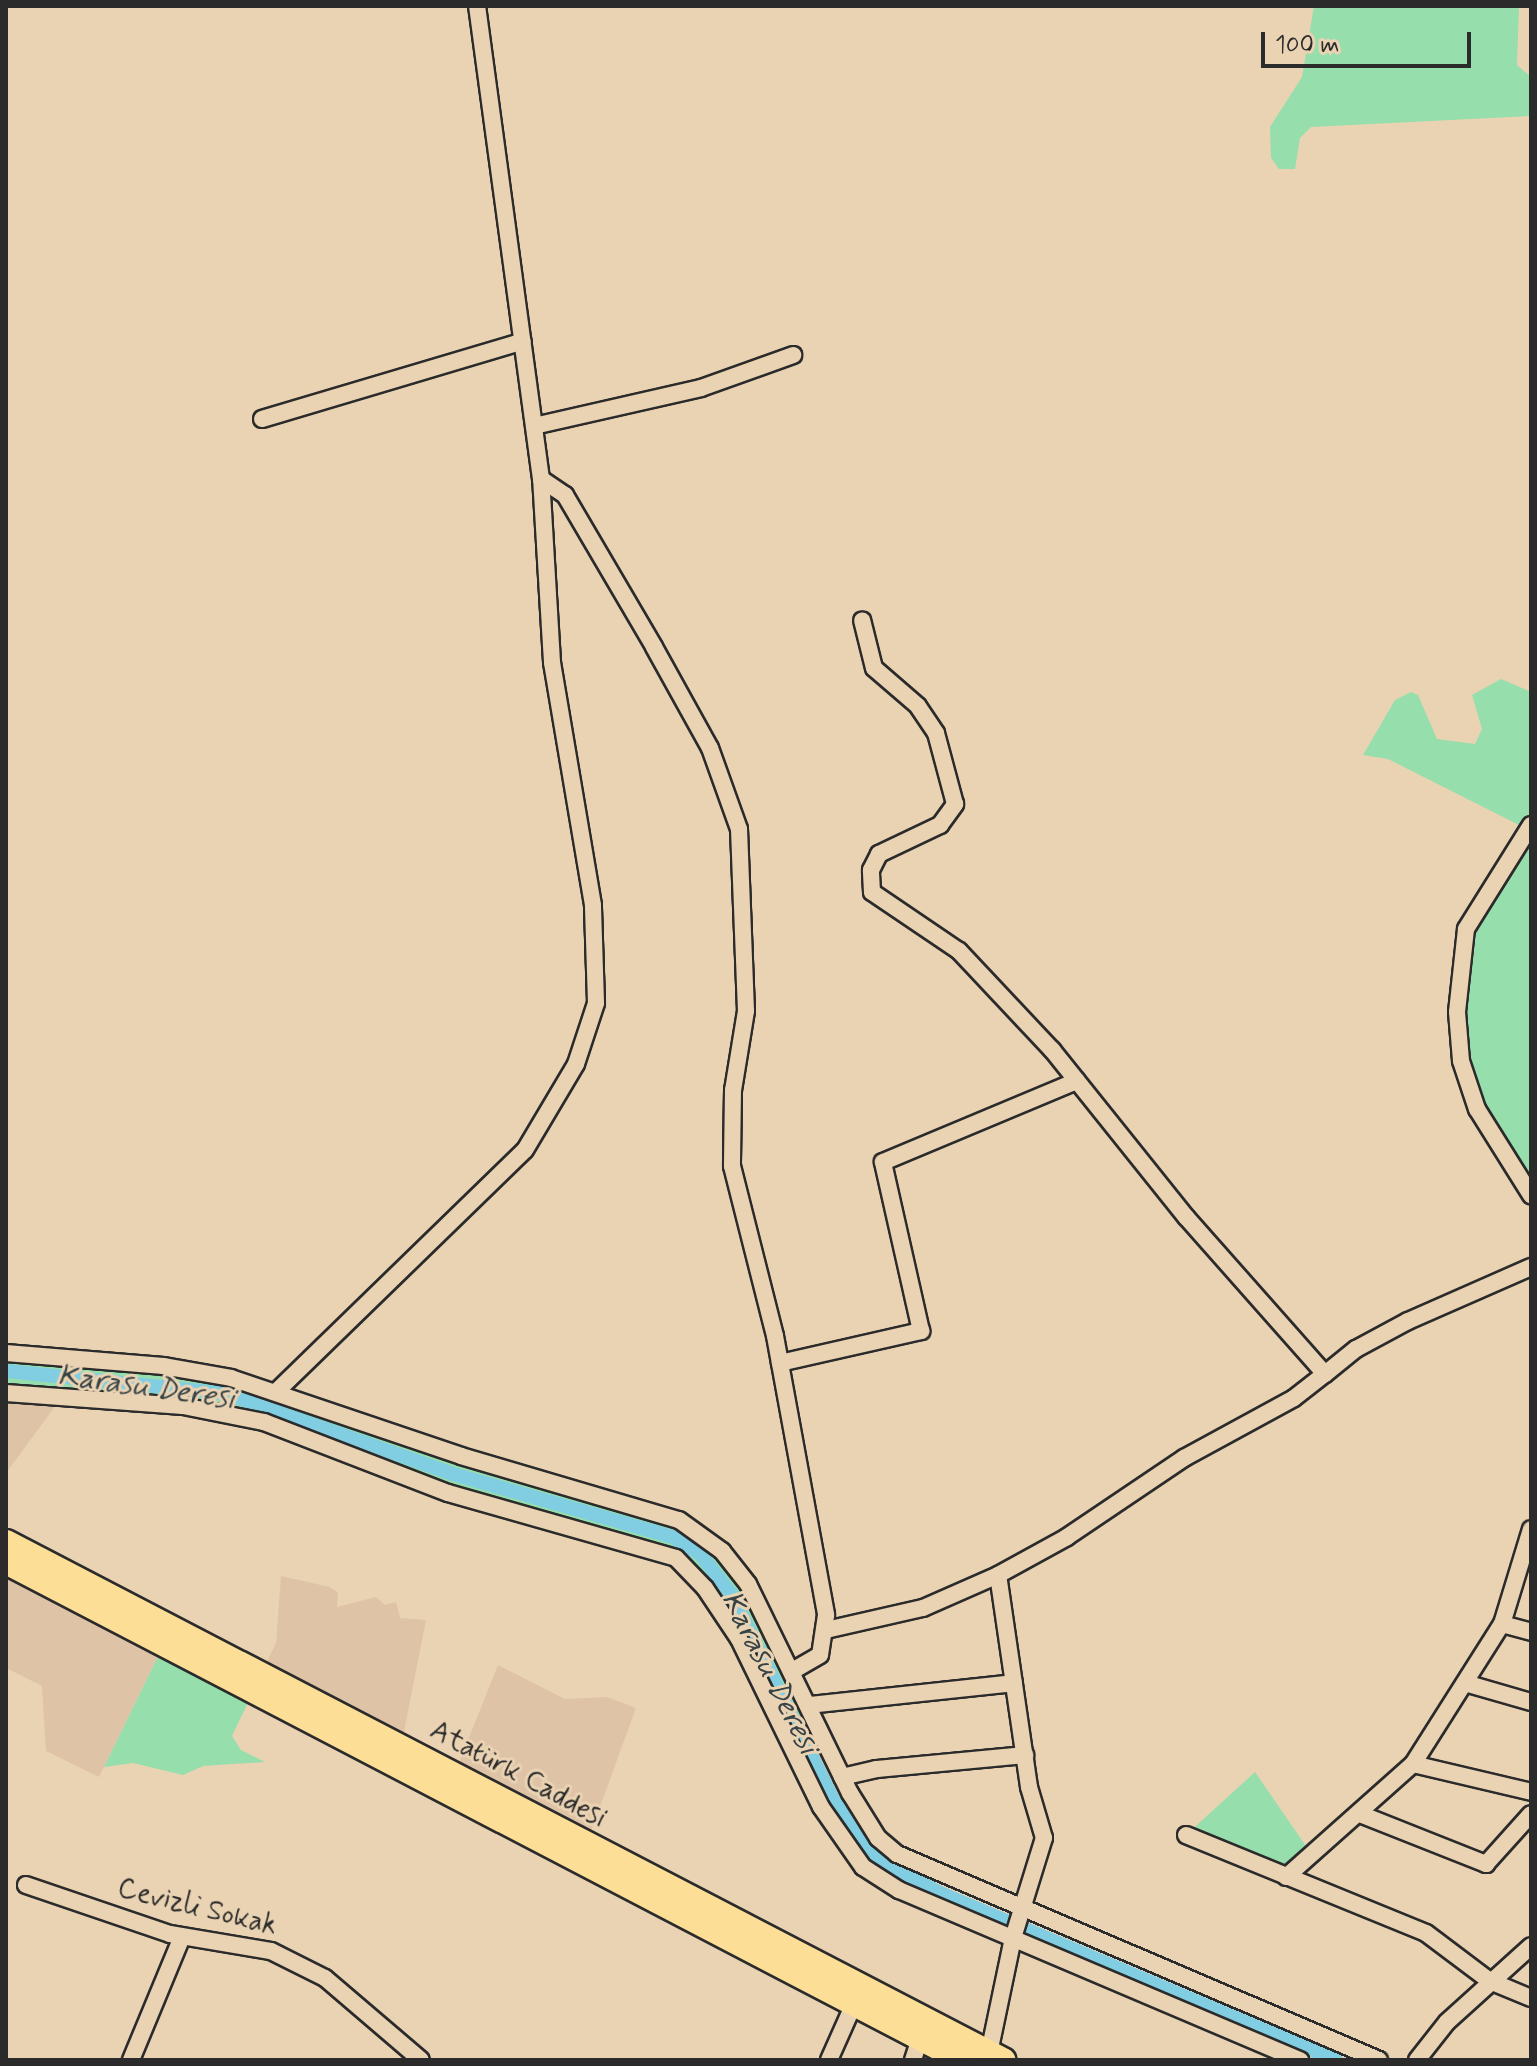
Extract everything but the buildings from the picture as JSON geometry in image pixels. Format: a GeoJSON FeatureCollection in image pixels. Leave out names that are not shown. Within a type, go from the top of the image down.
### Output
{"type":"FeatureCollection","features":[{"type":"Feature","properties":{"kind":"highway","name":"Atatürk Caddesi"},"geometry":{"type":"LineString","coordinates":[[6,1542],[996,2057]]}},
{"type":"Feature","properties":{"kind":"highway","name":"Atatürk Caddesi"},"geometry":{"type":"LineString","coordinates":[[6,1562],[853,2006],[916,2050],[962,2060]]}},
{"type":"Feature","properties":{"kind":"street"},"geometry":{"type":"LineString","coordinates":[[278,1390],[525,1150],[551,1115],[593,1017],[593,905],[552,662],[541,479],[477,6]]}},
{"type":"Feature","properties":{"kind":"street"},"geometry":{"type":"LineString","coordinates":[[262,419],[523,341]]}},
{"type":"Feature","properties":{"kind":"street"},"geometry":{"type":"LineString","coordinates":[[534,426],[701,388],[793,355]]}},
{"type":"Feature","properties":{"kind":"street"},"geometry":{"type":"LineString","coordinates":[[541,479],[565,495],[654,647],[710,748],[735,811],[743,859],[740,934],[746,1011],[733,1090],[732,1166],[780,1363],[826,1630],[816,1661],[794,1670]]}},
{"type":"Feature","properties":{"kind":"street"},"geometry":{"type":"LineString","coordinates":[[862,620],[874,668],[918,706],[936,733],[955,804],[940,825],[879,854],[871,870],[872,892],[949,941],[1077,1081],[1186,1217],[1325,1374]]}},
{"type":"Feature","properties":{"kind":"street"},"geometry":{"type":"LineString","coordinates":[[1531,825],[1466,929],[1457,1012],[1469,1091],[1491,1137],[1531,1195]]}},
{"type":"Feature","properties":{"kind":"street"},"geometry":{"type":"LineString","coordinates":[[780,1363],[921,1331],[883,1162],[1077,1081]]}},
{"type":"Feature","properties":{"kind":"street"},"geometry":{"type":"LineString","coordinates":[[826,1630],[923,1608],[998,1575],[1067,1537],[1174,1464],[1294,1398],[1356,1349],[1408,1321],[1529,1274]]}},
{"type":"Feature","properties":{"kind":"street"},"geometry":{"type":"LineString","coordinates":[[6,1353],[187,1369],[278,1390],[461,1456],[679,1520],[737,1568],[794,1670],[842,1777],[878,1838],[897,1854],[1379,2060]]}},
{"type":"Feature","properties":{"kind":"street"},"geometry":{"type":"LineString","coordinates":[[6,1393],[183,1406],[264,1422],[448,1493],[676,1558],[705,1588],[739,1639],[821,1807],[854,1858],[899,1890],[1300,2060]]}},
{"type":"Feature","properties":{"kind":"street"},"geometry":{"type":"LineString","coordinates":[[1286,1877],[1413,1764],[1502,1624],[1531,1529]]}},
{"type":"Feature","properties":{"kind":"street"},"geometry":{"type":"LineString","coordinates":[[996,2057],[1013,1938],[1044,1838],[1025,1755],[998,1575]]}},
{"type":"Feature","properties":{"kind":"street"},"geometry":{"type":"LineString","coordinates":[[1502,1624],[1531,1632]]}},
{"type":"Feature","properties":{"kind":"street"},"geometry":{"type":"LineString","coordinates":[[809,1705],[1014,1683]]}},
{"type":"Feature","properties":{"kind":"street"},"geometry":{"type":"LineString","coordinates":[[1465,1683],[1531,1702]]}},
{"type":"Feature","properties":{"kind":"street"},"geometry":{"type":"LineString","coordinates":[[842,1777],[877,1769],[1025,1755]]}},
{"type":"Feature","properties":{"kind":"street"},"geometry":{"type":"LineString","coordinates":[[1413,1764],[1531,1792]]}},
{"type":"Feature","properties":{"kind":"street"},"geometry":{"type":"LineString","coordinates":[[1360,1814],[1486,1864],[1531,1814]]}},
{"type":"Feature","properties":{"kind":"street"},"geometry":{"type":"LineString","coordinates":[[1186,1835],[1426,1933],[1490,1981],[1531,1998]]}},
{"type":"Feature","properties":{"kind":"street","name":"Cevizli Sokak"},"geometry":{"type":"LineString","coordinates":[[26,1885],[182,1937],[246,1943],[304,1966],[325,1978],[421,2060]]}},
{"type":"Feature","properties":{"kind":"street"},"geometry":{"type":"LineString","coordinates":[[131,2060],[182,1937]]}},
{"type":"Feature","properties":{"kind":"street"},"geometry":{"type":"LineString","coordinates":[[1417,2060],[1490,1981],[1531,1946]]}},
{"type":"Feature","properties":{"kind":"street"},"geometry":{"type":"LineString","coordinates":[[829,2060],[853,2006]]}},
{"type":"Feature","properties":{"kind":"shaded area"},"geometry":{"type":"Polygon","coordinates":[[[6,1393],[62,1397],[6,1473],[6,1393]]]}},
{"type":"Feature","properties":{"kind":"shaded area"},"geometry":{"type":"Polygon","coordinates":[[[6,1562],[164,1644],[99,1777],[46,1751],[42,1686],[6,1668],[6,1562]]]}},
{"type":"Feature","properties":{"kind":"shaded area"},"geometry":{"type":"Polygon","coordinates":[[[281,1576],[330,1587],[338,1593],[337,1607],[376,1597],[385,1605],[396,1602],[400,1618],[426,1620],[401,1747],[261,1674],[276,1643],[281,1576]]]}},
{"type":"Feature","properties":{"kind":"shaded area"},"geometry":{"type":"Polygon","coordinates":[[[498,1665],[565,1699],[607,1697],[636,1708],[586,1845],[454,1775],[498,1665]]]}},
{"type":"Feature","properties":{"kind":"green space"},"geometry":{"type":"Polygon","coordinates":[[[1314,6],[1519,6],[1517,65],[1531,77],[1531,116],[1311,127],[1300,138],[1295,169],[1279,169],[1271,158],[1270,127],[1302,77],[1314,6]]]}},
{"type":"Feature","properties":{"kind":"green space"},"geometry":{"type":"Polygon","coordinates":[[[1501,679],[1531,692],[1531,1195],[1469,1091],[1458,960],[1527,829],[1388,759],[1363,755],[1395,700],[1411,692],[1418,695],[1437,739],[1475,744],[1482,729],[1472,695],[1501,679]]]}},
{"type":"Feature","properties":{"kind":"green space"},"geometry":{"type":"Polygon","coordinates":[[[6,1353],[163,1366],[637,1505],[722,1551],[812,1712],[780,1725],[687,1567],[448,1493],[264,1422],[6,1393],[6,1353]]]}},
{"type":"Feature","properties":{"kind":"green space"},"geometry":{"type":"Polygon","coordinates":[[[164,1644],[254,1690],[232,1736],[241,1750],[265,1762],[203,1766],[183,1775],[133,1763],[104,1767],[164,1644]]]}},
{"type":"Feature","properties":{"kind":"green space"},"geometry":{"type":"Polygon","coordinates":[[[1255,1772],[1312,1855],[1286,1877],[1186,1835],[1255,1772]]]}},
{"type":"Feature","properties":{"kind":"waterway","name":"Karasu Deresi"},"geometry":{"type":"LineString","coordinates":[[6,1371],[227,1394],[453,1474],[673,1537],[700,1554],[732,1595],[834,1801],[875,1857],[940,1893],[1336,2060]]}}]}
